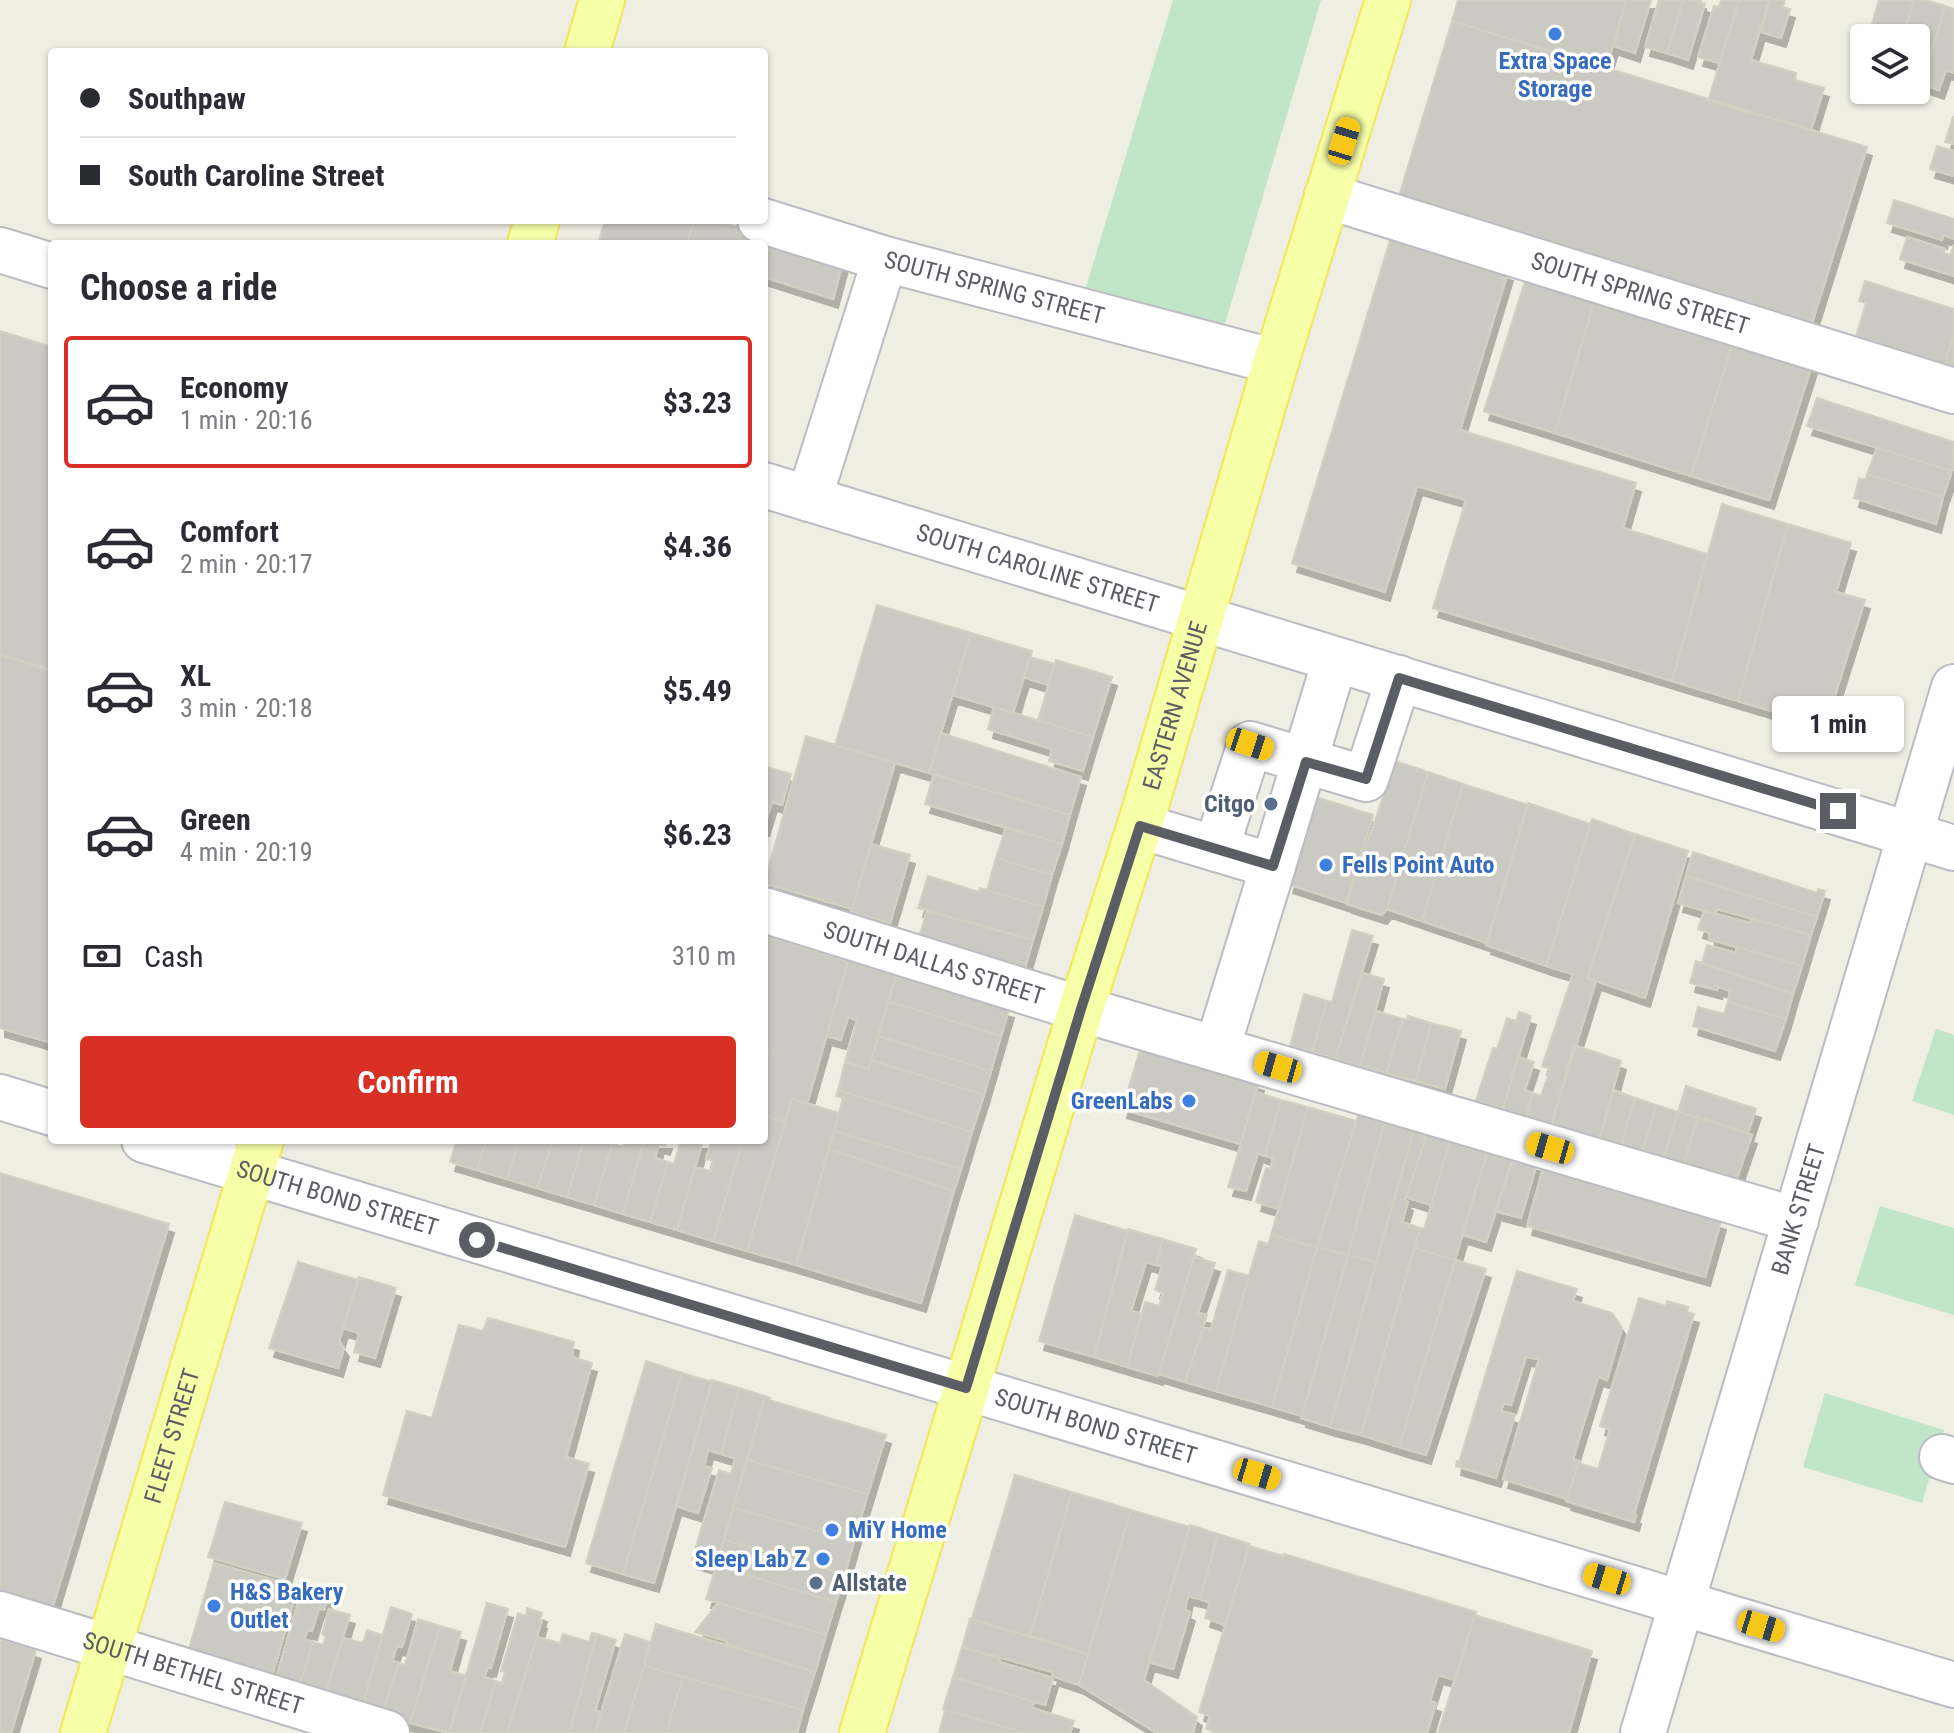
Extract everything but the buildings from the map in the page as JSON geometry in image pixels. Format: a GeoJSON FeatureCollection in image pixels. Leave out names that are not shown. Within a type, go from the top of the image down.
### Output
{"type":"FeatureCollection","features":[{"type":"Feature","properties":{"kind":"main road"},"geometry":{"type":"LineString","coordinates":[[588,48],[602,0]]}},
{"type":"Feature","properties":{"kind":"main road","name":"EASTERN AVENUE"},"geometry":{"type":"LineString","coordinates":[[862,1733],[1081,1009],[1140,826],[1276,362],[1388,0]]}},
{"type":"Feature","properties":{"kind":"main road","name":"FLEET STREET"},"geometry":{"type":"LineString","coordinates":[[83,1733],[256,1156]]}},
{"type":"Feature","properties":{"kind":"street","name":"SOUTH SPRING STREET"},"geometry":{"type":"LineString","coordinates":[[1327,196],[1954,391]]}},
{"type":"Feature","properties":{"kind":"street","name":"SOUTH SPRING STREET"},"geometry":{"type":"LineString","coordinates":[[768,222],[885,259],[1276,362]]}},
{"type":"Feature","properties":{"kind":"street"},"geometry":{"type":"LineString","coordinates":[[0,250],[48,265]]}},
{"type":"Feature","properties":{"kind":"street"},"geometry":{"type":"LineString","coordinates":[[809,499],[885,259]]}},
{"type":"Feature","properties":{"kind":"street","name":"SOUTH CAROLINE STREET"},"geometry":{"type":"LineString","coordinates":[[768,486],[1954,848]]}},
{"type":"Feature","properties":{"kind":"street"},"geometry":{"type":"LineString","coordinates":[[1217,1049],[1335,660]]}},
{"type":"Feature","properties":{"kind":"street"},"geometry":{"type":"LineString","coordinates":[[1216,849],[1250,744],[1366,779],[1399,678]]}},
{"type":"Feature","properties":{"kind":"street","name":"BANK STREET"},"geometry":{"type":"LineString","coordinates":[[1643,1733],[1954,687]]}},
{"type":"Feature","properties":{"kind":"street"},"geometry":{"type":"LineString","coordinates":[[1140,826],[1273,866]]}},
{"type":"Feature","properties":{"kind":"street","name":"SOUTH DALLAS STREET"},"geometry":{"type":"LineString","coordinates":[[768,911],[1081,1009],[1796,1220]]}},
{"type":"Feature","properties":{"kind":"street"},"geometry":{"type":"LineString","coordinates":[[0,1097],[48,1112]]}},
{"type":"Feature","properties":{"kind":"street","name":"SOUTH BOND STREET"},"geometry":{"type":"LineString","coordinates":[[172,1144],[256,1156],[966,1388],[1954,1685]]}},
{"type":"Feature","properties":{"kind":"street","name":"SOUTH BETHEL STREET"},"geometry":{"type":"LineString","coordinates":[[0,1614],[365,1730]]}},
{"type":"Feature","properties":{"kind":"green space"},"geometry":{"type":"Polygon","coordinates":[[[1173,0],[1321,0],[1224,327],[1086,287],[1173,0]]]}},
{"type":"Feature","properties":{"kind":"green space"},"geometry":{"type":"Polygon","coordinates":[[[1936,1029],[1954,1035],[1954,1115],[1912,1101],[1936,1029]]]}},
{"type":"Feature","properties":{"kind":"green space"},"geometry":{"type":"Polygon","coordinates":[[[1880,1206],[1954,1228],[1954,1315],[1855,1285],[1880,1206]]]}},
{"type":"Feature","properties":{"kind":"green space"},"geometry":{"type":"Polygon","coordinates":[[[1825,1393],[1944,1430],[1922,1503],[1803,1467],[1825,1393]]]}},
{"type":"Feature","properties":{"kind":"place","name":"Extra Space Storage"},"geometry":{"type":"Point","coordinates":[1555,34]}},
{"type":"Feature","properties":{"kind":"place","name":"Citgo"},"geometry":{"type":"Point","coordinates":[1271,804]}},
{"type":"Feature","properties":{"kind":"place","name":"Fells Point Auto"},"geometry":{"type":"Point","coordinates":[1326,865]}},
{"type":"Feature","properties":{"kind":"place","name":"GreenLabs"},"geometry":{"type":"Point","coordinates":[1189,1101]}},
{"type":"Feature","properties":{"kind":"place","name":"MiY Home"},"geometry":{"type":"Point","coordinates":[832,1530]}},
{"type":"Feature","properties":{"kind":"place","name":"Sleep Lab Z"},"geometry":{"type":"Point","coordinates":[823,1559]}},
{"type":"Feature","properties":{"kind":"place","name":"Allstate"},"geometry":{"type":"Point","coordinates":[816,1583]}},
{"type":"Feature","properties":{"kind":"place","name":"H&S Bakery Outlet"},"geometry":{"type":"Point","coordinates":[214,1606]}},
{"type":"Feature","properties":{"kind":"route"},"geometry":{"type":"LineString","coordinates":[[477,1240],[966,1388],[1140,826],[1273,866],[1306,762],[1366,779],[1399,678],[1838,811]]}}]}
